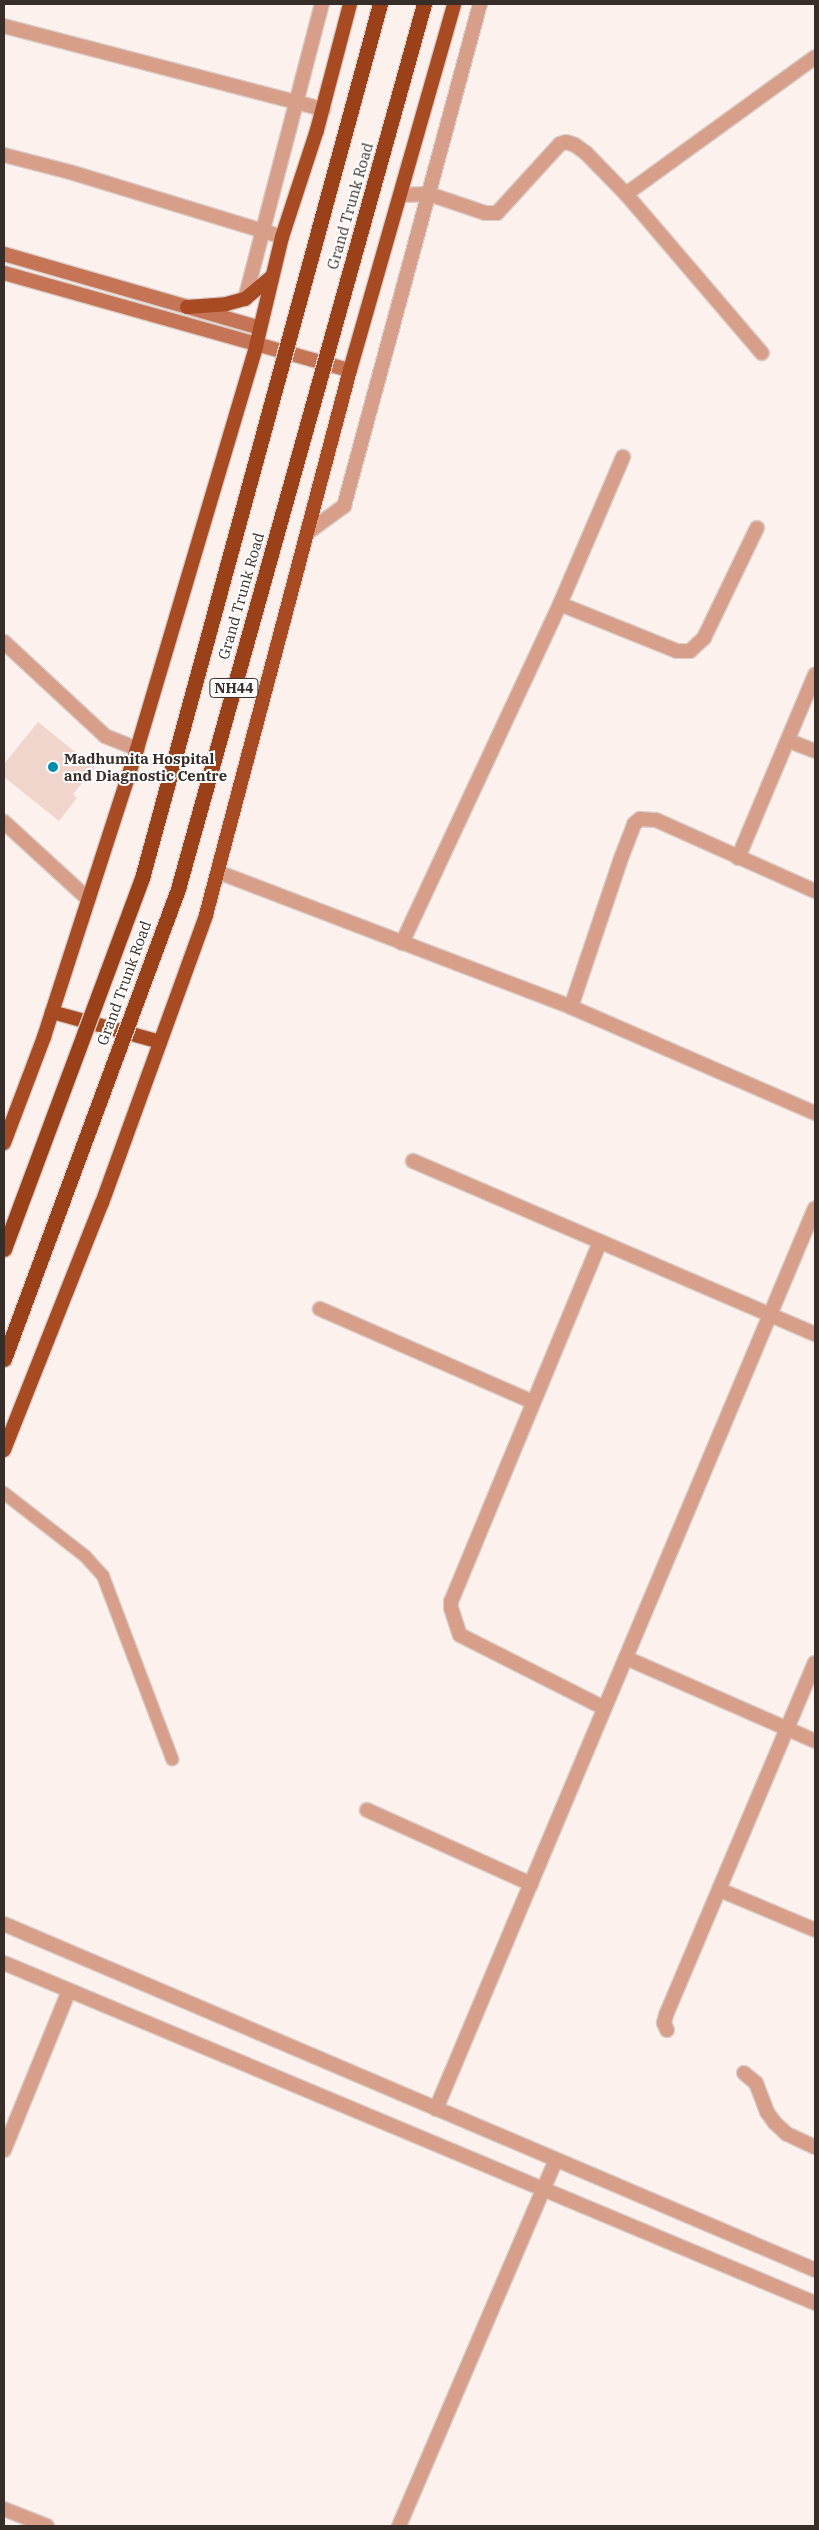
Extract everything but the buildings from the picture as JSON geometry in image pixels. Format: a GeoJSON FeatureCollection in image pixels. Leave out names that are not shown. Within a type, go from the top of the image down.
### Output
{"type":"FeatureCollection","features":[{"type":"Feature","properties":{"kind":"highway"},"geometry":{"type":"LineString","coordinates":[[4,1143],[52,1012],[137,749],[256,346],[282,236],[323,110],[350,4]]}},
{"type":"Feature","properties":{"kind":"highway","name":"Grand Trunk Road"},"geometry":{"type":"LineString","coordinates":[[4,1248],[142,878],[380,4]]}},
{"type":"Feature","properties":{"kind":"highway","name":"Grand Trunk Road"},"geometry":{"type":"LineString","coordinates":[[4,1359],[178,889],[424,4]]}},
{"type":"Feature","properties":{"kind":"highway"},"geometry":{"type":"LineString","coordinates":[[4,1450],[102,1203],[206,915],[350,370],[454,4]]}},
{"type":"Feature","properties":{"kind":"highway"},"geometry":{"type":"LineString","coordinates":[[187,307],[226,304],[245,299],[273,275]]}},
{"type":"Feature","properties":{"kind":"highway"},"geometry":{"type":"LineString","coordinates":[[52,1012],[160,1042]]}},
{"type":"Feature","properties":{"kind":"main road"},"geometry":{"type":"LineString","coordinates":[[4,254],[260,328]]}},
{"type":"Feature","properties":{"kind":"main road"},"geometry":{"type":"LineString","coordinates":[[4,273],[256,346],[350,370]]}},
{"type":"Feature","properties":{"kind":"street"},"geometry":{"type":"LineString","coordinates":[[245,299],[322,4]]}},
{"type":"Feature","properties":{"kind":"street"},"geometry":{"type":"LineString","coordinates":[[307,532],[344,506],[480,4]]}},
{"type":"Feature","properties":{"kind":"street"},"geometry":{"type":"LineString","coordinates":[[4,26],[323,110]]}},
{"type":"Feature","properties":{"kind":"street"},"geometry":{"type":"LineString","coordinates":[[626,194],[815,57]]}},
{"type":"Feature","properties":{"kind":"street"},"geometry":{"type":"LineString","coordinates":[[400,195],[429,194],[485,213],[497,213],[554,151],[566,142],[586,152],[626,194],[762,353]]}},
{"type":"Feature","properties":{"kind":"street"},"geometry":{"type":"LineString","coordinates":[[4,155],[70,172],[282,236]]}},
{"type":"Feature","properties":{"kind":"street"},"geometry":{"type":"LineString","coordinates":[[402,943],[560,604],[623,457]]}},
{"type":"Feature","properties":{"kind":"street"},"geometry":{"type":"LineString","coordinates":[[560,604],[677,651],[690,651],[704,638],[757,528]]}},
{"type":"Feature","properties":{"kind":"street"},"geometry":{"type":"LineString","coordinates":[[4,642],[105,736],[137,749]]}},
{"type":"Feature","properties":{"kind":"street"},"geometry":{"type":"LineString","coordinates":[[738,858],[815,676]]}},
{"type":"Feature","properties":{"kind":"street"},"geometry":{"type":"LineString","coordinates":[[789,740],[815,751]]}},
{"type":"Feature","properties":{"kind":"street"},"geometry":{"type":"LineString","coordinates":[[571,1006],[634,824],[640,819],[656,820],[738,858],[815,890]]}},
{"type":"Feature","properties":{"kind":"street"},"geometry":{"type":"LineString","coordinates":[[4,822],[88,899]]}},
{"type":"Feature","properties":{"kind":"street"},"geometry":{"type":"LineString","coordinates":[[218,872],[571,1006],[815,1113]]}},
{"type":"Feature","properties":{"kind":"street"},"geometry":{"type":"LineString","coordinates":[[413,1161],[815,1334]]}},
{"type":"Feature","properties":{"kind":"street"},"geometry":{"type":"LineString","coordinates":[[436,2109],[815,1208]]}},
{"type":"Feature","properties":{"kind":"street"},"geometry":{"type":"LineString","coordinates":[[600,1242],[451,1601],[451,1608],[460,1635],[604,1708]]}},
{"type":"Feature","properties":{"kind":"street"},"geometry":{"type":"LineString","coordinates":[[320,1309],[533,1402]]}},
{"type":"Feature","properties":{"kind":"street"},"geometry":{"type":"LineString","coordinates":[[626,1658],[815,1741]]}},
{"type":"Feature","properties":{"kind":"street"},"geometry":{"type":"LineString","coordinates":[[667,2030],[664,2023],[666,2015],[815,1663]]}},
{"type":"Feature","properties":{"kind":"street"},"geometry":{"type":"LineString","coordinates":[[367,1810],[531,1884]]}},
{"type":"Feature","properties":{"kind":"street"},"geometry":{"type":"LineString","coordinates":[[720,1890],[815,1930]]}},
{"type":"Feature","properties":{"kind":"street"},"geometry":{"type":"LineString","coordinates":[[4,1924],[815,2270]]}},
{"type":"Feature","properties":{"kind":"street"},"geometry":{"type":"LineString","coordinates":[[4,1963],[815,2303]]}},
{"type":"Feature","properties":{"kind":"street"},"geometry":{"type":"LineString","coordinates":[[4,2150],[69,1991]]}},
{"type":"Feature","properties":{"kind":"street"},"geometry":{"type":"LineString","coordinates":[[744,2073],[756,2083],[767,2112],[775,2123],[787,2134],[815,2147]]}},
{"type":"Feature","properties":{"kind":"street"},"geometry":{"type":"LineString","coordinates":[[400,2526],[556,2160]]}},
{"type":"Feature","properties":{"kind":"street"},"geometry":{"type":"LineString","coordinates":[[4,2509],[47,2526]]}},
{"type":"Feature","properties":{"kind":"lane"},"geometry":{"type":"LineString","coordinates":[[4,1493],[85,1556],[103,1576],[172,1759]]}},
{"type":"Feature","properties":{"kind":"place","name":"Madhumita Hospital and Diagnostic Centre"},"geometry":{"type":"Point","coordinates":[53,767]}}]}
